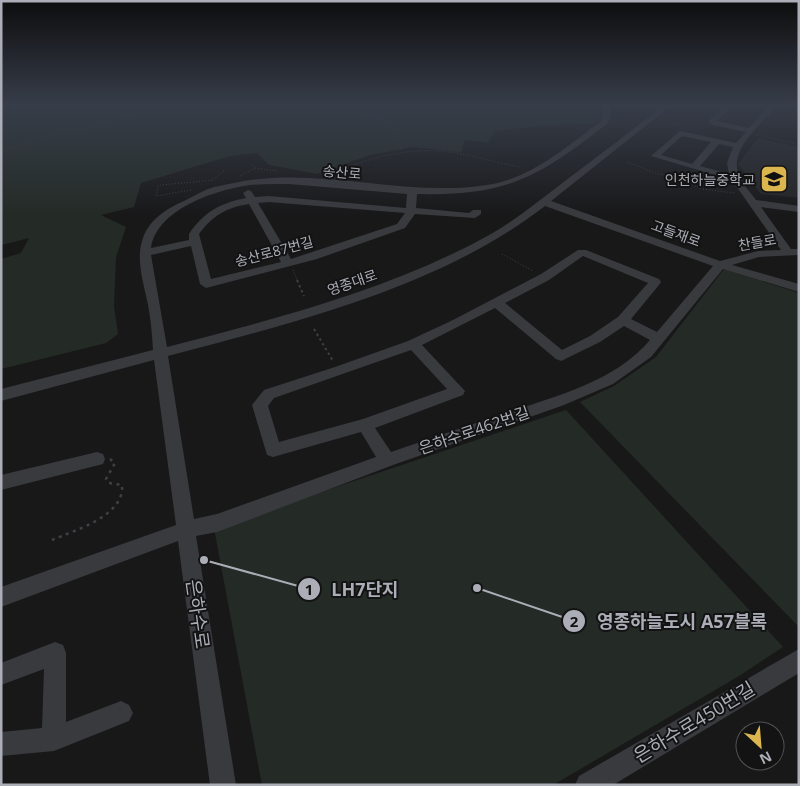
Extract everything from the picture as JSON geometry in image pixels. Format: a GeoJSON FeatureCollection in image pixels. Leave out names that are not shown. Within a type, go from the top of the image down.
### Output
{"type":"FeatureCollection","features":[{"type":"Feature","properties":{"kind":"street","name":"송산로"},"geometry":{"type":"LineString","coordinates":[[160,354],[146,252],[150,234],[164,216],[201,194],[242,182],[291,181],[412,192],[471,191],[522,179],[576,142]]}},
{"type":"Feature","properties":{"kind":"street","name":"영종대로"},"geometry":{"type":"LineString","coordinates":[[1,395],[284,321],[375,291],[459,255],[496,235],[544,202],[622,142]]}},
{"type":"Feature","properties":{"kind":"street"},"geometry":{"type":"LineString","coordinates":[[671,142],[655,156],[735,178]]}},
{"type":"Feature","properties":{"kind":"street"},"geometry":{"type":"LineString","coordinates":[[694,167],[716,142]]}},
{"type":"Feature","properties":{"kind":"street"},"geometry":{"type":"LineString","coordinates":[[720,142],[738,146]]}},
{"type":"Feature","properties":{"kind":"street"},"geometry":{"type":"LineString","coordinates":[[743,142],[738,146],[731,163],[735,178],[753,203],[794,252]]}},
{"type":"Feature","properties":{"kind":"street"},"geometry":{"type":"LineString","coordinates":[[242,182],[290,265]]}},
{"type":"Feature","properties":{"kind":"street"},"geometry":{"type":"LineString","coordinates":[[412,192],[412,211]]}},
{"type":"Feature","properties":{"kind":"street"},"geometry":{"type":"LineString","coordinates":[[146,252],[195,242],[194,234],[206,216],[218,208],[252,200],[269,198],[471,216],[477,212]]}},
{"type":"Feature","properties":{"kind":"street","name":"고들재로"},"geometry":{"type":"LineString","coordinates":[[544,202],[720,265],[799,288]]}},
{"type":"Feature","properties":{"kind":"street"},"geometry":{"type":"LineString","coordinates":[[753,203],[794,208],[799,222]]}},
{"type":"Feature","properties":{"kind":"street","name":"송산로87번길"},"geometry":{"type":"LineString","coordinates":[[195,242],[206,284],[290,265],[351,245],[401,226],[408,221],[412,211]]}},
{"type":"Feature","properties":{"kind":"street"},"geometry":{"type":"LineString","coordinates":[[413,344],[458,391],[365,424],[273,450],[260,405],[269,394],[340,371],[413,344],[498,304],[545,277],[582,252],[655,282],[623,320],[595,339],[561,356],[498,304]]}},
{"type":"Feature","properties":{"kind":"street","name":"찬들로"},"geometry":{"type":"LineString","coordinates":[[720,265],[758,254],[794,252]]}},
{"type":"Feature","properties":{"kind":"street","name":"은하수로462번길"},"geometry":{"type":"LineString","coordinates":[[1,597],[185,530],[217,523],[386,460],[559,401],[608,380],[646,354],[720,265]]}},
{"type":"Feature","properties":{"kind":"street"},"geometry":{"type":"LineString","coordinates":[[623,320],[658,338]]}},
{"type":"Feature","properties":{"kind":"street","name":"은하수로"},"geometry":{"type":"LineString","coordinates":[[160,354],[223,785]]}},
{"type":"Feature","properties":{"kind":"street"},"geometry":{"type":"LineString","coordinates":[[365,424],[386,460]]}},
{"type":"Feature","properties":{"kind":"street"},"geometry":{"type":"LineString","coordinates":[[1,483],[97,458]]}},
{"type":"Feature","properties":{"kind":"street"},"geometry":{"type":"LineString","coordinates":[[1,674],[55,653],[54,739]]}},
{"type":"Feature","properties":{"kind":"street","name":"은하수로450번길"},"geometry":{"type":"LineString","coordinates":[[588,785],[799,660]]}},
{"type":"Feature","properties":{"kind":"street"},"geometry":{"type":"LineString","coordinates":[[1,744],[54,739],[121,713]]}},
{"type":"Feature","properties":{"kind":"path"},"geometry":{"type":"LineString","coordinates":[[1,152],[29,142]]}},
{"type":"Feature","properties":{"kind":"path"},"geometry":{"type":"LineString","coordinates":[[398,142],[403,152]]}},
{"type":"Feature","properties":{"kind":"path"},"geometry":{"type":"LineString","coordinates":[[787,142],[799,145]]}},
{"type":"Feature","properties":{"kind":"path"},"geometry":{"type":"LineString","coordinates":[[325,175],[378,157],[403,152],[441,151],[490,158],[503,164],[526,168]]}},
{"type":"Feature","properties":{"kind":"path"},"geometry":{"type":"LineString","coordinates":[[627,162],[655,173],[679,178],[702,189],[734,194]]}},
{"type":"Feature","properties":{"kind":"path"},"geometry":{"type":"LineString","coordinates":[[251,163],[255,168]]}},
{"type":"Feature","properties":{"kind":"path"},"geometry":{"type":"LineString","coordinates":[[242,182],[238,176],[255,168],[280,172]]}},
{"type":"Feature","properties":{"kind":"path"},"geometry":{"type":"LineString","coordinates":[[207,183],[225,170]]}},
{"type":"Feature","properties":{"kind":"path"},"geometry":{"type":"LineString","coordinates":[[192,190],[185,189],[156,196],[158,186],[161,185],[221,179]]}},
{"type":"Feature","properties":{"kind":"path"},"geometry":{"type":"LineString","coordinates":[[502,254],[545,277]]}},
{"type":"Feature","properties":{"kind":"path"},"geometry":{"type":"LineString","coordinates":[[290,265],[304,296]]}},
{"type":"Feature","properties":{"kind":"path"},"geometry":{"type":"LineString","coordinates":[[314,329],[340,371]]}},
{"type":"Feature","properties":{"kind":"path"},"geometry":{"type":"LineString","coordinates":[[52,540],[110,512],[122,501],[124,490],[122,485],[109,483],[106,479],[115,463],[112,459],[97,458]]}},
{"type":"Feature","properties":{"kind":"shaded area"},"geometry":{"type":"Polygon","coordinates":[[[1,142],[464,142],[461,152],[412,147],[370,155],[317,174],[269,165],[257,153],[230,156],[141,183],[134,207],[101,215],[126,227],[116,257],[114,306],[118,334],[106,343],[1,369],[1,259],[21,253],[29,238],[1,245],[1,142]]]}},
{"type":"Feature","properties":{"kind":"shaded area","name":"인천하늘중학교"},"geometry":{"type":"Polygon","coordinates":[[[755,142],[775,142],[799,147],[799,198],[761,194],[738,164],[755,142]]]}},
{"type":"Feature","properties":{"kind":"shaded area"},"geometry":{"type":"Polygon","coordinates":[[[724,269],[799,293],[799,627],[580,402],[614,386],[656,357],[724,269]]]}},
{"type":"Feature","properties":{"kind":"shaded area"},"geometry":{"type":"Polygon","coordinates":[[[566,410],[783,647],[739,676],[553,785],[262,785],[214,528],[566,410]]]}},
{"type":"Feature","properties":{"kind":"place","name":"인천하늘중학교"},"geometry":{"type":"Point","coordinates":[774,179]}},
{"type":"Feature","properties":{"kind":"place","name":"LH7단지"},"geometry":{"type":"Point","coordinates":[204,560]}},
{"type":"Feature","properties":{"kind":"place","name":"영종하늘도시 A57블록"},"geometry":{"type":"Point","coordinates":[477,588]}}]}
